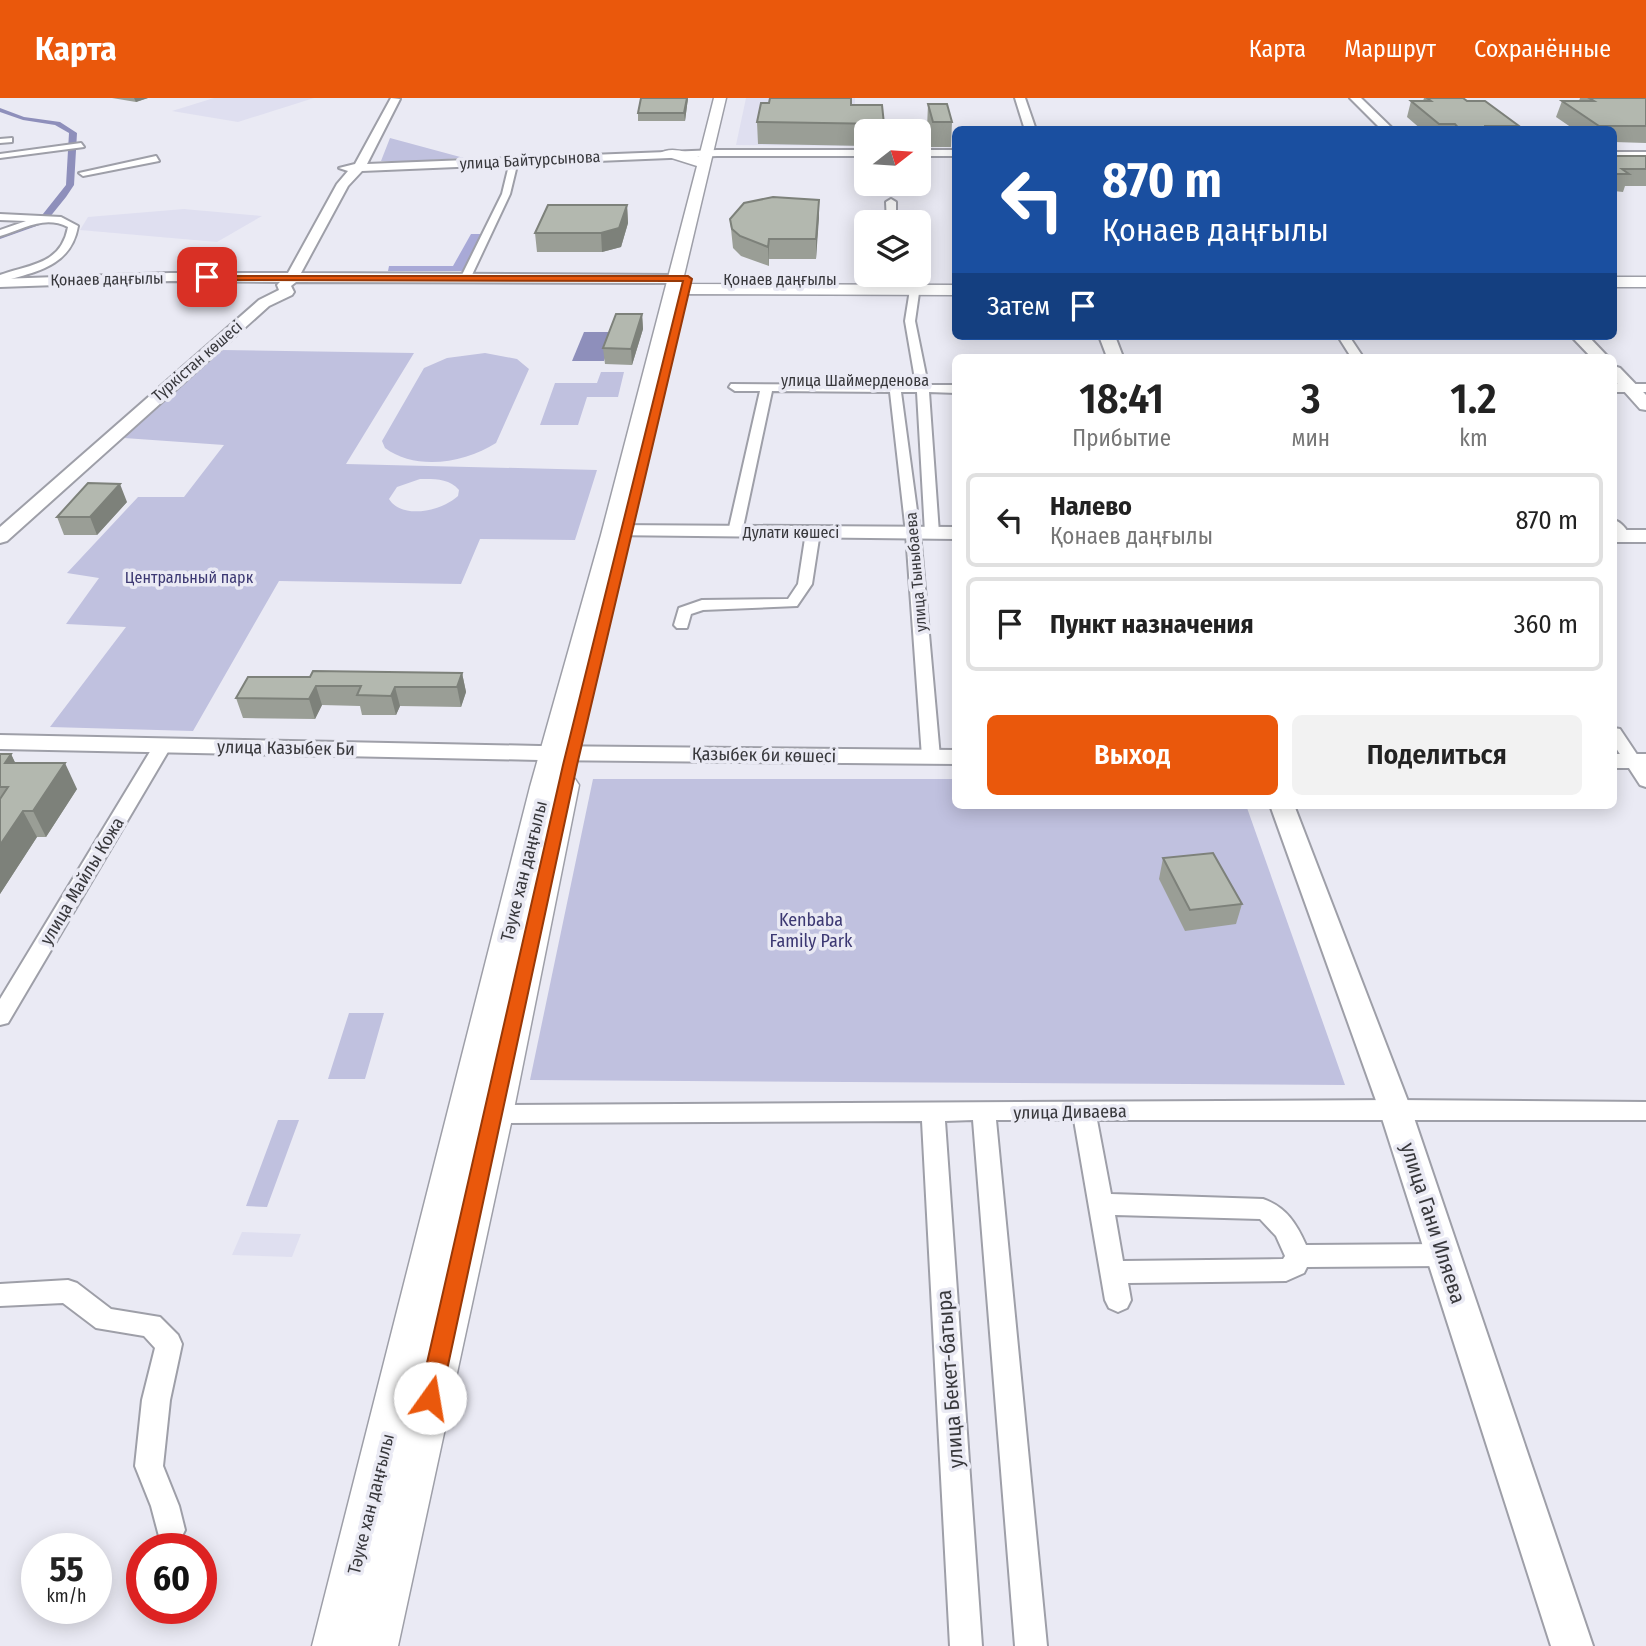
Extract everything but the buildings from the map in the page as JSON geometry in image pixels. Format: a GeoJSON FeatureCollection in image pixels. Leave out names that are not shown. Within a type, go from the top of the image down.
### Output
{"type":"FeatureCollection","features":[{"type":"Feature","properties":{"kind":"main road"},"geometry":{"type":"LineString","coordinates":[[368,122],[378,104],[397,98]]}},
{"type":"Feature","properties":{"kind":"main road","name":"Түркістан көшесі"},"geometry":{"type":"LineString","coordinates":[[3,531],[264,303],[287,292],[288,281],[350,170],[397,98]]}},
{"type":"Feature","properties":{"kind":"main road","name":"Тәуке хан даңғылы"},"geometry":{"type":"LineString","coordinates":[[374,1646],[480,1114],[564,753],[681,287],[720,98]]}},
{"type":"Feature","properties":{"kind":"main road","name":"Тәуке хан даңғылы"},"geometry":{"type":"LineString","coordinates":[[709,156],[730,98]]}},
{"type":"Feature","properties":{"kind":"main road"},"geometry":{"type":"LineString","coordinates":[[1020,98],[1030,126]]}},
{"type":"Feature","properties":{"kind":"main road"},"geometry":{"type":"LineString","coordinates":[[1355,98],[1385,126]]}},
{"type":"Feature","properties":{"kind":"main road"},"geometry":{"type":"LineString","coordinates":[[665,154],[709,156],[854,153]]}},
{"type":"Feature","properties":{"kind":"main road"},"geometry":{"type":"LineString","coordinates":[[931,153],[952,153]]}},
{"type":"Feature","properties":{"kind":"main road","name":"улица Байтурсынова"},"geometry":{"type":"LineString","coordinates":[[350,170],[665,154]]}},
{"type":"Feature","properties":{"kind":"main road"},"geometry":{"type":"LineString","coordinates":[[1617,155],[1646,155]]}},
{"type":"Feature","properties":{"kind":"main road","name":"Түркістан көшесі"},"geometry":{"type":"LineString","coordinates":[[349,156],[350,170]]}},
{"type":"Feature","properties":{"kind":"main road"},"geometry":{"type":"LineString","coordinates":[[302,260],[337,282]]}},
{"type":"Feature","properties":{"kind":"main road"},"geometry":{"type":"LineString","coordinates":[[1617,274],[1646,274]]}},
{"type":"Feature","properties":{"kind":"main road","name":"Қонаев даңғылы"},"geometry":{"type":"LineString","coordinates":[[0,280],[207,277],[288,281],[681,287],[854,279]]}},
{"type":"Feature","properties":{"kind":"main road","name":"Қонаев даңғылы"},"geometry":{"type":"LineString","coordinates":[[337,282],[466,277],[681,287],[694,293],[715,290],[881,287]]}},
{"type":"Feature","properties":{"kind":"main road"},"geometry":{"type":"LineString","coordinates":[[0,292],[102,279]]}},
{"type":"Feature","properties":{"kind":"main road","name":"Қонаев даңғылы"},"geometry":{"type":"LineString","coordinates":[[931,282],[952,280]]}},
{"type":"Feature","properties":{"kind":"main road"},"geometry":{"type":"LineString","coordinates":[[264,303],[337,282]]}},
{"type":"Feature","properties":{"kind":"main road"},"geometry":{"type":"LineString","coordinates":[[1617,282],[1646,282]]}},
{"type":"Feature","properties":{"kind":"main road","name":"Қонаев даңғылы"},"geometry":{"type":"LineString","coordinates":[[931,286],[952,289]]}},
{"type":"Feature","properties":{"kind":"main road"},"geometry":{"type":"LineString","coordinates":[[1583,340],[1597,354]]}},
{"type":"Feature","properties":{"kind":"main road"},"geometry":{"type":"LineString","coordinates":[[1617,374],[1646,404]]}},
{"type":"Feature","properties":{"kind":"main road","name":"Дулати көшесі"},"geometry":{"type":"LineString","coordinates":[[620,531],[952,533]]}},
{"type":"Feature","properties":{"kind":"main road","name":"улица Казыбек Би"},"geometry":{"type":"LineString","coordinates":[[0,742],[564,753]]}},
{"type":"Feature","properties":{"kind":"main road","name":"Қазыбек би көшесі"},"geometry":{"type":"LineString","coordinates":[[564,753],[952,757]]}},
{"type":"Feature","properties":{"kind":"main road","name":"Тәуке хан даңғылы"},"geometry":{"type":"LineString","coordinates":[[336,1646],[480,1114]]}},
{"type":"Feature","properties":{"kind":"street"},"geometry":{"type":"LineString","coordinates":[[0,149],[5,155],[80,145]]}},
{"type":"Feature","properties":{"kind":"street"},"geometry":{"type":"LineString","coordinates":[[83,173],[156,159]]}},
{"type":"Feature","properties":{"kind":"street"},"geometry":{"type":"LineString","coordinates":[[466,277],[506,194],[514,160]]}},
{"type":"Feature","properties":{"kind":"street"},"geometry":{"type":"LineString","coordinates":[[891,202],[891,210]]}},
{"type":"Feature","properties":{"kind":"street"},"geometry":{"type":"LineString","coordinates":[[0,217],[61,220],[73,226],[72,242],[64,254],[0,280]]}},
{"type":"Feature","properties":{"kind":"street"},"geometry":{"type":"LineString","coordinates":[[0,233],[20,228],[38,219]]}},
{"type":"Feature","properties":{"kind":"street","name":"Қонаев даңғылы"},"geometry":{"type":"LineString","coordinates":[[102,279],[288,281]]}},
{"type":"Feature","properties":{"kind":"street","name":"улица Тыныбаева"},"geometry":{"type":"LineString","coordinates":[[916,287],[910,321],[922,385],[922,533],[931,757]]}},
{"type":"Feature","properties":{"kind":"street","name":"улица Шаймерденова"},"geometry":{"type":"LineString","coordinates":[[763,387],[762,381],[767,380],[922,385],[952,389]]}},
{"type":"Feature","properties":{"kind":"street","name":"улица Шаймерденова"},"geometry":{"type":"LineString","coordinates":[[735,387],[895,388],[952,381]]}},
{"type":"Feature","properties":{"kind":"street"},"geometry":{"type":"LineString","coordinates":[[735,532],[763,387]]}},
{"type":"Feature","properties":{"kind":"street","name":"улица Тыныбаева"},"geometry":{"type":"LineString","coordinates":[[895,388],[922,533]]}},
{"type":"Feature","properties":{"kind":"street"},"geometry":{"type":"LineString","coordinates":[[682,625],[684,611],[702,605],[792,603],[805,584],[813,532]]}},
{"type":"Feature","properties":{"kind":"street"},"geometry":{"type":"LineString","coordinates":[[1617,532],[1646,536]]}},
{"type":"Feature","properties":{"kind":"street"},"geometry":{"type":"LineString","coordinates":[[1617,738],[1646,781]]}},
{"type":"Feature","properties":{"kind":"street","name":"улица Майлы Кожа"},"geometry":{"type":"LineString","coordinates":[[0,1017],[163,746]]}},
{"type":"Feature","properties":{"kind":"street","name":"улица Гани Иляева"},"geometry":{"type":"LineString","coordinates":[[1283,809],[1395,1109],[1572,1646]]}},
{"type":"Feature","properties":{"kind":"street","name":"улица Диваева"},"geometry":{"type":"LineString","coordinates":[[480,1114],[1395,1109],[1646,1111]]}},
{"type":"Feature","properties":{"kind":"street","name":"улица Бекет-батыра"},"geometry":{"type":"LineString","coordinates":[[933,1112],[966,1646]]}},
{"type":"Feature","properties":{"kind":"street"},"geometry":{"type":"LineString","coordinates":[[1084,1112],[1118,1300]]}},
{"type":"Feature","properties":{"kind":"street"},"geometry":{"type":"LineString","coordinates":[[984,1113],[1031,1646]]}},
{"type":"Feature","properties":{"kind":"street"},"geometry":{"type":"LineString","coordinates":[[1101,1204],[1263,1209],[1276,1216],[1285,1226],[1298,1256],[1295,1265],[1286,1270],[1113,1272]]}},
{"type":"Feature","properties":{"kind":"street"},"geometry":{"type":"LineString","coordinates":[[1298,1256],[1443,1255]]}},
{"type":"Feature","properties":{"kind":"street"},"geometry":{"type":"LineString","coordinates":[[0,1295],[68,1291],[105,1320],[151,1325],[169,1344],[156,1400],[149,1465],[165,1506],[170,1530]]}},
{"type":"Feature","properties":{"kind":"shaded area"},"geometry":{"type":"Polygon","coordinates":[[[214,98],[314,98],[238,122],[172,111],[214,98]]]}},
{"type":"Feature","properties":{"kind":"shaded area"},"geometry":{"type":"Polygon","coordinates":[[[746,98],[855,98],[854,146],[736,145],[746,98]]]}},
{"type":"Feature","properties":{"kind":"shaded area"},"geometry":{"type":"Polygon","coordinates":[[[184,209],[262,216],[217,242],[80,230],[88,217],[184,209]]]}},
{"type":"Feature","properties":{"kind":"shaded area"},"geometry":{"type":"Polygon","coordinates":[[[471,234],[484,234],[465,271],[388,271],[389,266],[453,266],[471,234]]]}},
{"type":"Feature","properties":{"kind":"shaded area"},"geometry":{"type":"Polygon","coordinates":[[[584,332],[614,332],[604,361],[572,361],[584,332]]]}},
{"type":"Feature","properties":{"kind":"shaded area"},"geometry":{"type":"Polygon","coordinates":[[[242,1232],[301,1234],[292,1257],[232,1255],[242,1232]]]}},
{"type":"Feature","properties":{"kind":"green space"},"geometry":{"type":"Polygon","coordinates":[[[390,138],[464,158],[381,161],[390,138]]]}},
{"type":"Feature","properties":{"kind":"green space"},"geometry":{"type":"Polygon","coordinates":[[[314,280],[656,282],[655,285],[312,283],[314,280]]]}},
{"type":"Feature","properties":{"kind":"green space","name":"Центральный парк"},"geometry":{"type":"Polygon","coordinates":[[[222,350],[414,353],[346,464],[597,470],[575,540],[480,539],[461,584],[279,581],[193,731],[50,727],[126,627],[66,624],[99,578],[67,573],[138,497],[184,497],[224,445],[124,438],[222,350]],[[420,479],[397,487],[389,499],[403,510],[422,511],[442,506],[458,496],[459,490],[451,483],[420,479]]]}},
{"type":"Feature","properties":{"kind":"green space"},"geometry":{"type":"Polygon","coordinates":[[[485,353],[517,359],[529,369],[496,443],[470,455],[440,462],[411,460],[385,448],[382,441],[424,368],[447,358],[485,353]]]}},
{"type":"Feature","properties":{"kind":"green space"},"geometry":{"type":"Polygon","coordinates":[[[601,372],[624,372],[618,397],[587,397],[578,425],[540,425],[555,383],[597,383],[601,372]]]}},
{"type":"Feature","properties":{"kind":"green space","name":"Kenbaba Family Park"},"geometry":{"type":"Polygon","coordinates":[[[593,779],[952,779],[952,809],[1247,809],[1345,1085],[530,1080],[593,779]]]}},
{"type":"Feature","properties":{"kind":"green space"},"geometry":{"type":"Polygon","coordinates":[[[349,1013],[384,1013],[365,1079],[328,1079],[349,1013]]]}},
{"type":"Feature","properties":{"kind":"green space"},"geometry":{"type":"Polygon","coordinates":[[[278,1120],[299,1120],[267,1207],[246,1206],[278,1120]]]}},
{"type":"Feature","properties":{"kind":"waterway"},"geometry":{"type":"LineString","coordinates":[[0,110],[23,118],[57,123],[73,133],[70,185],[63,195],[42,221],[0,236]]}},
{"type":"Feature","properties":{"kind":"route"},"geometry":{"type":"LineString","coordinates":[[207,277],[688,279],[570,765],[495,1114],[430,1398]]}}]}
